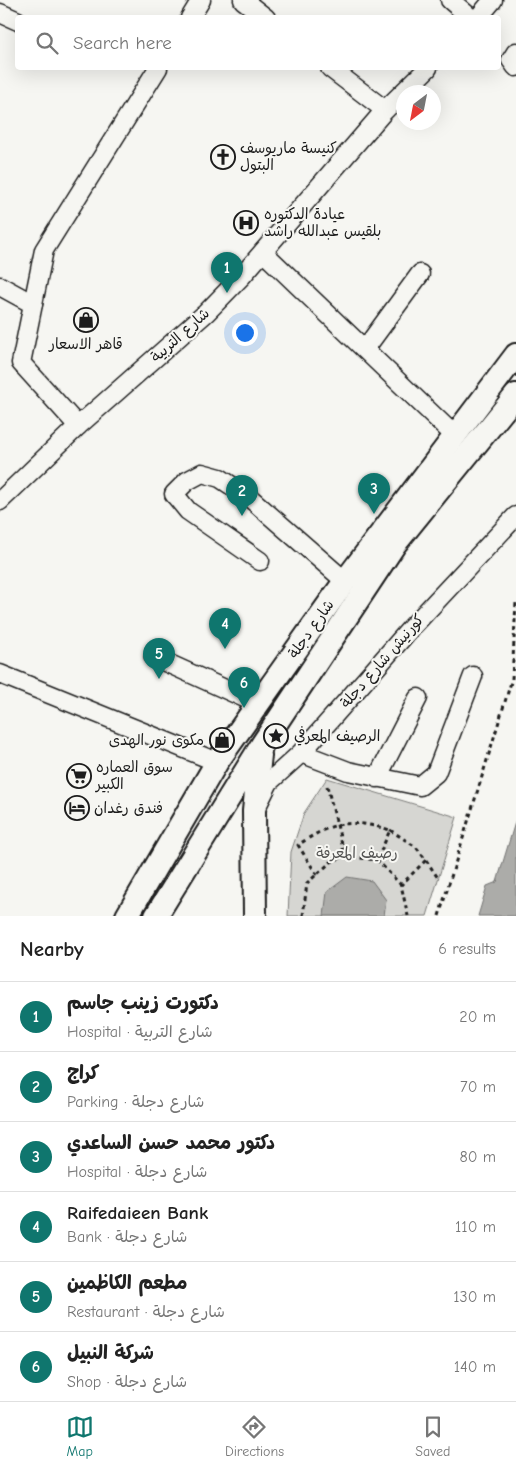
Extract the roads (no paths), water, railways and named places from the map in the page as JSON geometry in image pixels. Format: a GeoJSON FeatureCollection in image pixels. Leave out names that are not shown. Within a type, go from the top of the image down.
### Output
{"type":"FeatureCollection","features":[{"type":"Feature","properties":{"kind":"main road","name":"شارع دجلة"},"geometry":{"type":"LineString","coordinates":[[127,916],[217,762],[345,581],[516,355]]}},
{"type":"Feature","properties":{"kind":"main road","name":"شارع دجلة"},"geometry":{"type":"LineString","coordinates":[[156,916],[263,743],[395,544],[516,395]]}},
{"type":"Feature","properties":{"kind":"main road"},"geometry":{"type":"LineString","coordinates":[[255,916],[254,811],[257,765],[263,743]]}},
{"type":"Feature","properties":{"kind":"street"},"geometry":{"type":"LineString","coordinates":[[192,15],[201,0]]}},
{"type":"Feature","properties":{"kind":"street"},"geometry":{"type":"LineString","coordinates":[[243,0],[262,15]]}},
{"type":"Feature","properties":{"kind":"street"},"geometry":{"type":"LineString","coordinates":[[450,0],[468,15]]}},
{"type":"Feature","properties":{"kind":"street"},"geometry":{"type":"LineString","coordinates":[[480,15],[493,0]]}},
{"type":"Feature","properties":{"kind":"street"},"geometry":{"type":"LineString","coordinates":[[0,13],[15,20]]}},
{"type":"Feature","properties":{"kind":"street"},"geometry":{"type":"LineString","coordinates":[[516,52],[512,60],[516,67]]}},
{"type":"Feature","properties":{"kind":"street"},"geometry":{"type":"LineString","coordinates":[[78,426],[21,363],[44,250],[157,70]]}},
{"type":"Feature","properties":{"kind":"street"},"geometry":{"type":"LineString","coordinates":[[333,70],[385,110]]}},
{"type":"Feature","properties":{"kind":"street","name":"شارع التربية"},"geometry":{"type":"LineString","coordinates":[[0,501],[78,426],[206,313],[263,252],[385,110],[426,70]]}},
{"type":"Feature","properties":{"kind":"street"},"geometry":{"type":"LineString","coordinates":[[263,252],[455,436]]}},
{"type":"Feature","properties":{"kind":"street"},"geometry":{"type":"LineString","coordinates":[[364,349],[420,274]]}},
{"type":"Feature","properties":{"kind":"street"},"geometry":{"type":"LineString","coordinates":[[0,286],[33,304]]}},
{"type":"Feature","properties":{"kind":"street"},"geometry":{"type":"LineString","coordinates":[[260,561],[188,511],[174,494],[187,480],[202,473],[220,478],[250,498],[345,581]]}},
{"type":"Feature","properties":{"kind":"street","name":"كورنيش شارع دجلة"},"geometry":{"type":"LineString","coordinates":[[254,811],[269,782],[301,754],[411,628],[516,516]]}},
{"type":"Feature","properties":{"kind":"street"},"geometry":{"type":"LineString","coordinates":[[154,657],[258,704]]}},
{"type":"Feature","properties":{"kind":"street"},"geometry":{"type":"LineString","coordinates":[[0,674],[217,762]]}},
{"type":"Feature","properties":{"kind":"street"},"geometry":{"type":"LineString","coordinates":[[301,754],[348,771],[420,786],[436,773],[474,676]]}},
{"type":"Feature","properties":{"kind":"street"},"geometry":{"type":"LineString","coordinates":[[377,778],[418,698]]}},
{"type":"Feature","properties":{"kind":"place","name":"كنيسة ماريوسف البتول"},"geometry":{"type":"Point","coordinates":[223,157]}},
{"type":"Feature","properties":{"kind":"place","name":"عيادة الدكتوره بلقيس عبدالله راشد"},"geometry":{"type":"Point","coordinates":[246,223]}},
{"type":"Feature","properties":{"kind":"place","name":"دكتورت زينب جاسم"},"geometry":{"type":"Point","coordinates":[227,293]}},
{"type":"Feature","properties":{"kind":"place","name":"قاهر الاسعار"},"geometry":{"type":"Point","coordinates":[86,320]}},
{"type":"Feature","properties":{"kind":"place","name":"دكتور محمد حسن الساعدي"},"geometry":{"type":"Point","coordinates":[374,514]}},
{"type":"Feature","properties":{"kind":"place","name":"كراج"},"geometry":{"type":"Point","coordinates":[242,516]}},
{"type":"Feature","properties":{"kind":"place","name":"Raifedaieen Bank"},"geometry":{"type":"Point","coordinates":[225,649]}},
{"type":"Feature","properties":{"kind":"place","name":"مطعم الكاظمين"},"geometry":{"type":"Point","coordinates":[159,679]}},
{"type":"Feature","properties":{"kind":"place","name":"شركة النبيل"},"geometry":{"type":"Point","coordinates":[244,708]}},
{"type":"Feature","properties":{"kind":"place","name":"الرصيف المعرفي"},"geometry":{"type":"Point","coordinates":[276,736]}},
{"type":"Feature","properties":{"kind":"place","name":"مكوى نور الهدى"},"geometry":{"type":"Point","coordinates":[222,740]}},
{"type":"Feature","properties":{"kind":"place","name":"سوق العماره الكبير"},"geometry":{"type":"Point","coordinates":[79,776]}},
{"type":"Feature","properties":{"kind":"place","name":"فندق رغدان"},"geometry":{"type":"Point","coordinates":[77,808]}},
{"type":"Feature","properties":{"kind":"park label","name":"رصيف المعرفة"},"geometry":{"type":"Point","coordinates":[357,853]}}]}
